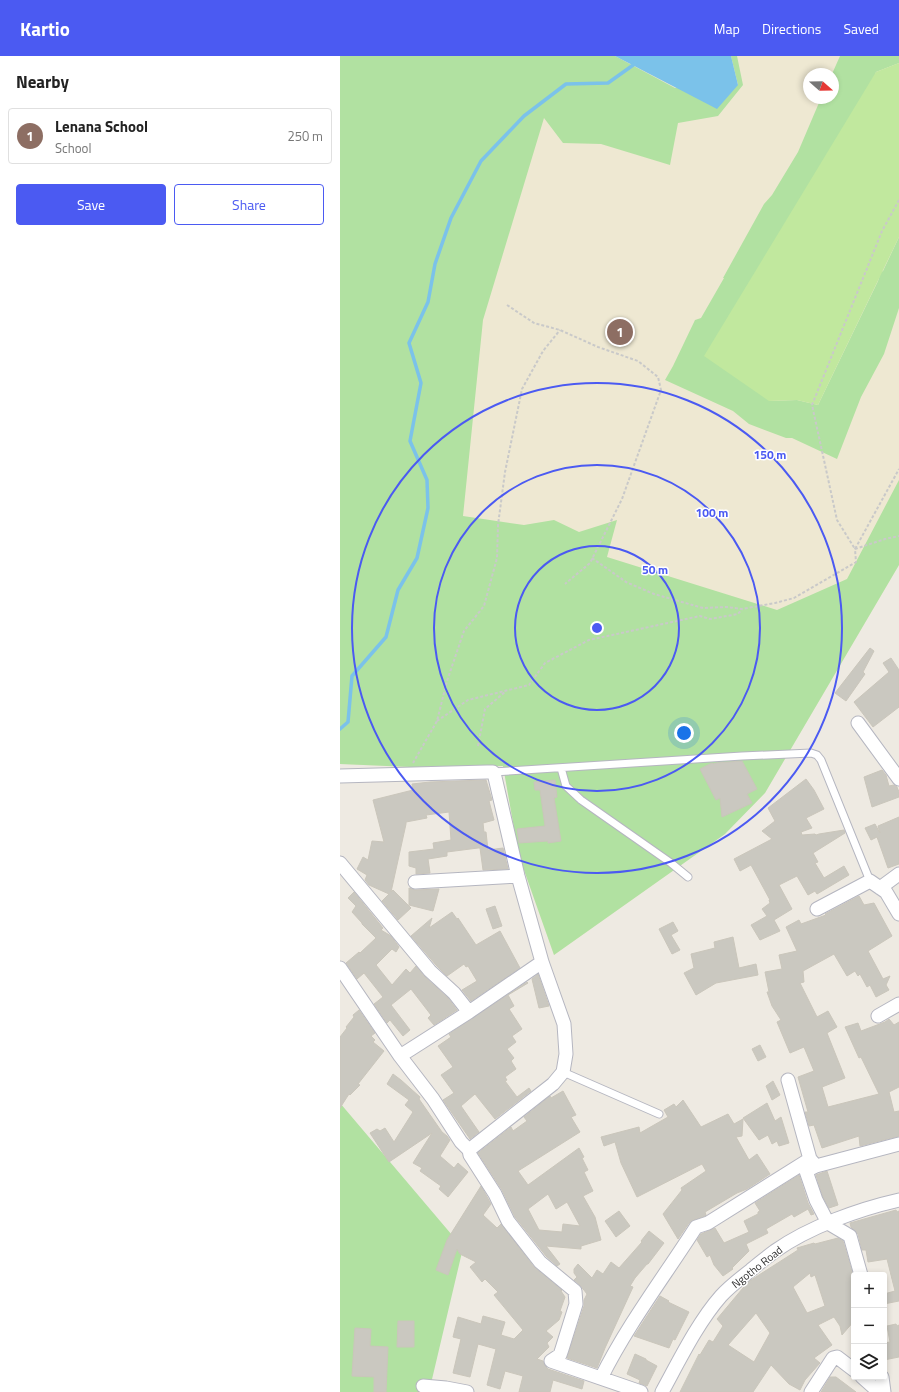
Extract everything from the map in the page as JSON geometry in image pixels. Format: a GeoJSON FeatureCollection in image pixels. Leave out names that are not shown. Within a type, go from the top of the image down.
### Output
{"type":"FeatureCollection","features":[{"type":"Feature","properties":{"kind":"street"},"geometry":{"type":"LineString","coordinates":[[858,723],[899,779]]}},
{"type":"Feature","properties":{"kind":"street"},"geometry":{"type":"LineString","coordinates":[[340,776],[494,772],[518,876],[542,962],[564,1024],[566,1054],[563,1072],[553,1084],[469,1150]]}},
{"type":"Feature","properties":{"kind":"street"},"geometry":{"type":"LineString","coordinates":[[340,863],[430,971],[454,992],[469,1012]]}},
{"type":"Feature","properties":{"kind":"street"},"geometry":{"type":"LineString","coordinates":[[817,909],[899,874]]}},
{"type":"Feature","properties":{"kind":"street"},"geometry":{"type":"LineString","coordinates":[[415,882],[518,876]]}},
{"type":"Feature","properties":{"kind":"street"},"geometry":{"type":"LineString","coordinates":[[875,884],[886,892],[899,914]]}},
{"type":"Feature","properties":{"kind":"street"},"geometry":{"type":"LineString","coordinates":[[400,1056],[469,1012],[542,962]]}},
{"type":"Feature","properties":{"kind":"street"},"geometry":{"type":"LineString","coordinates":[[340,968],[400,1056],[433,1099],[461,1142],[469,1150],[470,1155],[495,1194],[508,1221],[540,1262],[575,1290],[576,1304],[560,1355],[551,1361],[640,1392]]}},
{"type":"Feature","properties":{"kind":"street"},"geometry":{"type":"LineString","coordinates":[[878,1016],[899,1004]]}},
{"type":"Feature","properties":{"kind":"street"},"geometry":{"type":"LineString","coordinates":[[788,1080],[813,1162]]}},
{"type":"Feature","properties":{"kind":"street"},"geometry":{"type":"LineString","coordinates":[[601,1378],[632,1323],[696,1227],[708,1223],[813,1162],[899,1144]]}},
{"type":"Feature","properties":{"kind":"street"},"geometry":{"type":"LineString","coordinates":[[813,1162],[806,1171],[816,1200],[828,1223],[850,1236],[860,1272]]}},
{"type":"Feature","properties":{"kind":"street","name":"Ngotho Road"},"geometry":{"type":"LineString","coordinates":[[662,1392],[697,1331],[722,1296],[776,1250],[806,1232],[828,1223],[862,1210],[899,1200]]}},
{"type":"Feature","properties":{"kind":"street"},"geometry":{"type":"LineString","coordinates":[[811,1392],[833,1358],[837,1357],[851,1368]]}},
{"type":"Feature","properties":{"kind":"street"},"geometry":{"type":"LineString","coordinates":[[865,1380],[879,1392]]}},
{"type":"Feature","properties":{"kind":"street"},"geometry":{"type":"LineString","coordinates":[[882,1380],[884,1392]]}},
{"type":"Feature","properties":{"kind":"street"},"geometry":{"type":"LineString","coordinates":[[423,1386],[467,1392]]}},
{"type":"Feature","properties":{"kind":"lane"},"geometry":{"type":"LineString","coordinates":[[494,772],[811,753],[817,755],[821,760],[875,884]]}},
{"type":"Feature","properties":{"kind":"lane"},"geometry":{"type":"LineString","coordinates":[[561,768],[566,786],[581,800],[671,863],[688,877]]}},
{"type":"Feature","properties":{"kind":"lane"},"geometry":{"type":"LineString","coordinates":[[563,1072],[659,1114]]}},
{"type":"Feature","properties":{"kind":"path"},"geometry":{"type":"LineString","coordinates":[[592,558],[626,582],[654,594],[703,608],[726,607],[742,610],[794,598],[856,562],[855,549],[837,520],[812,405],[882,231],[899,200]]}},
{"type":"Feature","properties":{"kind":"path"},"geometry":{"type":"LineString","coordinates":[[507,305],[534,323],[560,330],[638,361],[658,376],[661,390],[622,499],[590,563],[565,584]]}},
{"type":"Feature","properties":{"kind":"path"},"geometry":{"type":"LineString","coordinates":[[406,774],[437,721],[447,681],[464,631],[484,606],[497,558],[498,525],[505,472],[522,389],[543,351],[560,330]]}},
{"type":"Feature","properties":{"kind":"path"},"geometry":{"type":"LineString","coordinates":[[855,549],[899,469]]}},
{"type":"Feature","properties":{"kind":"path"},"geometry":{"type":"LineString","coordinates":[[855,549],[899,536]]}},
{"type":"Feature","properties":{"kind":"path"},"geometry":{"type":"LineString","coordinates":[[437,721],[468,700],[529,685],[545,663],[589,640],[700,616],[710,619],[738,614],[742,610]]}},
{"type":"Feature","properties":{"kind":"path"},"geometry":{"type":"LineString","coordinates":[[478,746],[485,709],[506,691]]}},
{"type":"Feature","properties":{"kind":"shaded area"},"geometry":{"type":"Polygon","coordinates":[[[340,56],[899,56],[899,565],[765,793],[725,834],[554,955],[519,856],[503,766],[410,767],[340,764],[340,56]]]}},
{"type":"Feature","properties":{"kind":"green space"},"geometry":{"type":"Polygon","coordinates":[[[340,56],[615,56],[675,88],[738,85],[731,56],[737,56],[743,85],[718,116],[678,123],[670,165],[601,144],[563,143],[544,118],[483,320],[463,516],[524,525],[554,520],[579,532],[617,520],[607,557],[777,610],[847,579],[899,480],[899,565],[765,793],[725,834],[554,955],[519,856],[503,766],[410,767],[340,764],[340,56]]]}},
{"type":"Feature","properties":{"kind":"green space"},"geometry":{"type":"Polygon","coordinates":[[[840,56],[899,56],[899,63],[876,72],[769,401],[797,400],[818,405],[899,237],[899,308],[884,354],[861,397],[837,459],[792,438],[786,438],[749,424],[733,411],[665,380],[695,320],[701,318],[764,204],[772,195],[798,152],[818,104],[839,104],[839,68],[835,68],[840,56]]]}},
{"type":"Feature","properties":{"kind":"green space"},"geometry":{"type":"Polygon","coordinates":[[[899,63],[899,237],[818,405],[797,400],[769,401],[704,356],[876,72],[899,63]]]}},
{"type":"Feature","properties":{"kind":"green space"},"geometry":{"type":"Polygon","coordinates":[[[340,1103],[463,1248],[429,1392],[340,1392],[340,1103]]]}},
{"type":"Feature","properties":{"kind":"water"},"geometry":{"type":"Polygon","coordinates":[[[615,56],[731,56],[738,85],[717,109],[615,56]]]}},
{"type":"Feature","properties":{"kind":"building"},"geometry":{"type":"Polygon","coordinates":[[[870,648],[874,651],[863,672],[865,674],[846,701],[835,693],[870,648]]]}},
{"type":"Feature","properties":{"kind":"building"},"geometry":{"type":"Polygon","coordinates":[[[891,658],[899,670],[899,707],[873,727],[854,702],[889,672],[883,663],[891,658]]]}},
{"type":"Feature","properties":{"kind":"building"},"geometry":{"type":"Polygon","coordinates":[[[742,761],[757,789],[747,794],[752,803],[722,817],[720,798],[716,800],[700,769],[712,763],[742,761]]]}},
{"type":"Feature","properties":{"kind":"building"},"geometry":{"type":"Polygon","coordinates":[[[882,770],[886,775],[889,786],[894,785],[897,787],[899,797],[872,807],[864,777],[882,770]]]}},
{"type":"Feature","properties":{"kind":"building"},"geometry":{"type":"Polygon","coordinates":[[[806,779],[814,790],[824,809],[806,818],[812,828],[801,832],[802,835],[816,835],[844,830],[845,833],[813,853],[818,862],[815,863],[824,878],[844,866],[849,875],[817,894],[815,891],[808,895],[797,876],[779,885],[792,909],[774,920],[780,931],[760,940],[751,925],[767,916],[762,909],[770,903],[770,900],[751,865],[740,871],[734,859],[772,839],[762,831],[775,821],[768,808],[806,779]]]}},
{"type":"Feature","properties":{"kind":"building"},"geometry":{"type":"Polygon","coordinates":[[[486,780],[492,800],[489,801],[494,820],[483,823],[484,832],[486,832],[488,850],[503,848],[508,869],[483,870],[480,848],[478,848],[447,852],[447,856],[428,859],[430,873],[416,874],[416,868],[409,866],[409,852],[434,849],[433,843],[451,840],[449,812],[426,815],[427,818],[406,822],[391,892],[393,890],[411,908],[398,920],[382,901],[389,894],[369,885],[365,880],[367,875],[357,869],[363,857],[368,860],[372,841],[384,842],[373,800],[413,790],[412,784],[486,780]]]}},
{"type":"Feature","properties":{"kind":"building"},"geometry":{"type":"Polygon","coordinates":[[[555,780],[557,797],[554,798],[561,841],[548,843],[548,841],[519,843],[517,829],[545,826],[540,790],[535,790],[534,782],[555,780]]]}},
{"type":"Feature","properties":{"kind":"building"},"geometry":{"type":"Polygon","coordinates":[[[899,817],[899,864],[888,868],[877,837],[871,840],[865,828],[875,824],[880,833],[878,826],[899,817]]]}},
{"type":"Feature","properties":{"kind":"building"},"geometry":{"type":"Polygon","coordinates":[[[409,888],[415,890],[439,889],[433,911],[409,905],[409,888]]]}},
{"type":"Feature","properties":{"kind":"building"},"geometry":{"type":"Polygon","coordinates":[[[354,892],[383,928],[381,930],[391,936],[399,947],[396,952],[392,949],[376,965],[392,985],[406,969],[410,973],[416,966],[425,977],[448,998],[457,1010],[434,1025],[428,1018],[431,1015],[411,989],[391,1005],[410,1030],[403,1036],[390,1020],[387,1023],[374,1004],[383,997],[364,973],[357,979],[346,963],[359,952],[360,953],[376,938],[352,912],[356,906],[348,898],[354,892]]]}},
{"type":"Feature","properties":{"kind":"building"},"geometry":{"type":"Polygon","coordinates":[[[859,896],[864,905],[874,903],[892,936],[868,951],[883,979],[890,976],[886,985],[889,990],[876,997],[870,985],[867,987],[860,974],[858,976],[855,971],[847,976],[834,954],[803,971],[804,982],[800,983],[817,1017],[828,1011],[837,1027],[827,1033],[845,1078],[822,1087],[828,1107],[879,1094],[861,1057],[859,1058],[845,1027],[858,1023],[861,1031],[889,1019],[894,1025],[899,1022],[899,1087],[889,1092],[894,1112],[899,1111],[899,1136],[860,1146],[859,1136],[822,1148],[814,1125],[809,1126],[805,1112],[808,1112],[798,1077],[814,1071],[804,1047],[790,1053],[777,1022],[781,1020],[772,1006],[767,992],[769,992],[765,972],[782,969],[779,955],[797,951],[786,927],[799,920],[801,924],[826,915],[825,914],[859,896]]]}},
{"type":"Feature","properties":{"kind":"building"},"geometry":{"type":"Polygon","coordinates":[[[495,906],[502,926],[493,929],[486,909],[495,906]]]}},
{"type":"Feature","properties":{"kind":"building"},"geometry":{"type":"Polygon","coordinates":[[[452,912],[457,919],[458,918],[476,945],[500,931],[520,968],[471,1001],[462,990],[477,981],[468,966],[466,967],[464,964],[447,976],[411,936],[432,918],[429,928],[452,912]]]}},
{"type":"Feature","properties":{"kind":"building"},"geometry":{"type":"Polygon","coordinates":[[[673,922],[678,931],[671,935],[680,950],[672,954],[659,929],[673,922]]]}},
{"type":"Feature","properties":{"kind":"building"},"geometry":{"type":"Polygon","coordinates":[[[733,937],[739,968],[756,964],[758,975],[716,983],[696,995],[684,973],[694,968],[691,954],[715,948],[714,942],[733,937]]]}},
{"type":"Feature","properties":{"kind":"building"},"geometry":{"type":"Polygon","coordinates":[[[538,974],[549,1006],[539,1008],[532,979],[538,974]]]}},
{"type":"Feature","properties":{"kind":"building"},"geometry":{"type":"Polygon","coordinates":[[[527,982],[528,983],[508,995],[514,1006],[509,1009],[522,1029],[512,1036],[516,1042],[507,1049],[514,1058],[511,1061],[516,1069],[505,1077],[507,1080],[505,1081],[517,1097],[529,1088],[531,1091],[495,1119],[475,1094],[461,1106],[479,1132],[470,1139],[443,1100],[454,1093],[441,1075],[453,1067],[438,1046],[451,1037],[449,1034],[527,982]]]}},
{"type":"Feature","properties":{"kind":"building"},"geometry":{"type":"Polygon","coordinates":[[[359,1010],[375,1033],[371,1036],[375,1040],[373,1042],[384,1051],[358,1084],[360,1085],[350,1095],[349,1094],[340,1108],[340,1037],[354,1017],[353,1015],[359,1010]]]}},
{"type":"Feature","properties":{"kind":"building"},"geometry":{"type":"Polygon","coordinates":[[[760,1045],[766,1057],[758,1061],[752,1049],[760,1045]]]}},
{"type":"Feature","properties":{"kind":"building"},"geometry":{"type":"Polygon","coordinates":[[[393,1074],[420,1097],[419,1099],[442,1132],[450,1140],[440,1156],[454,1168],[458,1163],[468,1172],[448,1197],[439,1189],[441,1186],[420,1171],[422,1168],[413,1163],[432,1133],[389,1162],[370,1133],[377,1129],[380,1131],[385,1128],[394,1142],[413,1112],[405,1105],[409,1100],[387,1084],[393,1074]]]}},
{"type":"Feature","properties":{"kind":"building"},"geometry":{"type":"Polygon","coordinates":[[[773,1081],[780,1095],[772,1100],[766,1086],[773,1081]]]}},
{"type":"Feature","properties":{"kind":"building"},"geometry":{"type":"Polygon","coordinates":[[[563,1091],[576,1115],[571,1117],[580,1132],[518,1171],[528,1185],[579,1148],[584,1157],[582,1158],[588,1170],[584,1172],[593,1191],[583,1196],[595,1217],[601,1240],[581,1246],[581,1249],[546,1246],[560,1264],[557,1266],[546,1256],[515,1217],[502,1190],[478,1153],[511,1127],[513,1131],[527,1121],[524,1117],[550,1096],[551,1098],[563,1091]],[[548,1194],[528,1209],[539,1230],[562,1232],[563,1224],[580,1226],[567,1202],[556,1209],[548,1194]]]}},
{"type":"Feature","properties":{"kind":"building"},"geometry":{"type":"Polygon","coordinates":[[[683,1100],[701,1127],[728,1114],[734,1124],[743,1119],[742,1136],[736,1137],[749,1160],[757,1154],[770,1174],[747,1189],[737,1193],[705,1212],[705,1216],[693,1220],[689,1223],[678,1239],[663,1214],[682,1190],[681,1188],[706,1171],[702,1164],[637,1197],[621,1163],[615,1142],[604,1146],[601,1137],[639,1127],[640,1133],[668,1117],[664,1110],[674,1104],[676,1107],[683,1100]]]}},
{"type":"Feature","properties":{"kind":"building"},"geometry":{"type":"Polygon","coordinates":[[[767,1103],[775,1121],[781,1117],[789,1143],[779,1146],[777,1141],[772,1144],[768,1135],[759,1140],[743,1118],[767,1103]]]}},
{"type":"Feature","properties":{"kind":"building"},"geometry":{"type":"Polygon","coordinates":[[[827,1171],[838,1205],[829,1208],[823,1197],[816,1175],[827,1171]]]}},
{"type":"Feature","properties":{"kind":"building"},"geometry":{"type":"Polygon","coordinates":[[[799,1175],[808,1203],[814,1214],[811,1215],[808,1209],[794,1217],[792,1214],[766,1229],[768,1233],[746,1244],[749,1251],[732,1268],[733,1269],[723,1276],[714,1265],[710,1255],[707,1257],[697,1240],[701,1234],[715,1228],[724,1243],[749,1232],[744,1221],[758,1214],[760,1211],[755,1203],[799,1175]]]}},
{"type":"Feature","properties":{"kind":"building"},"geometry":{"type":"Polygon","coordinates":[[[481,1186],[491,1204],[483,1215],[497,1228],[501,1224],[534,1267],[562,1290],[561,1291],[565,1297],[560,1311],[562,1312],[559,1320],[546,1331],[553,1337],[547,1343],[549,1347],[537,1359],[543,1361],[548,1369],[584,1381],[582,1389],[553,1380],[550,1392],[519,1392],[523,1376],[505,1371],[500,1389],[487,1385],[496,1349],[478,1344],[470,1377],[453,1373],[461,1339],[453,1337],[458,1317],[481,1324],[483,1316],[505,1322],[501,1335],[514,1339],[523,1330],[494,1295],[498,1292],[485,1279],[482,1282],[470,1267],[476,1262],[460,1254],[457,1249],[448,1275],[436,1270],[447,1240],[481,1186]]]}},
{"type":"Feature","properties":{"kind":"building"},"geometry":{"type":"Polygon","coordinates":[[[896,1210],[897,1212],[899,1211],[899,1301],[887,1303],[887,1293],[895,1291],[887,1259],[868,1262],[866,1250],[862,1250],[858,1234],[851,1227],[850,1223],[896,1210]]]}},
{"type":"Feature","properties":{"kind":"building"},"geometry":{"type":"Polygon","coordinates":[[[619,1211],[630,1226],[616,1237],[605,1221],[619,1211]]]}},
{"type":"Feature","properties":{"kind":"building"},"geometry":{"type":"Polygon","coordinates":[[[649,1231],[664,1243],[630,1286],[633,1287],[597,1368],[567,1358],[587,1294],[574,1280],[577,1277],[574,1273],[574,1269],[578,1264],[592,1278],[597,1270],[603,1274],[611,1262],[619,1268],[642,1242],[641,1241],[649,1231]]]}},
{"type":"Feature","properties":{"kind":"building"},"geometry":{"type":"Polygon","coordinates":[[[838,1238],[843,1241],[852,1272],[851,1272],[851,1324],[842,1335],[840,1326],[834,1317],[818,1325],[832,1345],[814,1358],[820,1363],[805,1380],[800,1390],[789,1384],[771,1365],[753,1392],[680,1392],[699,1354],[700,1355],[709,1340],[713,1342],[723,1326],[717,1319],[748,1282],[798,1250],[797,1248],[838,1238]],[[810,1273],[793,1287],[807,1313],[825,1306],[815,1275],[811,1277],[810,1273]],[[756,1313],[728,1345],[754,1362],[770,1333],[756,1313]]]}},
{"type":"Feature","properties":{"kind":"building"},"geometry":{"type":"Polygon","coordinates":[[[660,1296],[669,1301],[668,1302],[689,1312],[675,1340],[673,1339],[669,1348],[634,1336],[660,1296]]]}},
{"type":"Feature","properties":{"kind":"building"},"geometry":{"type":"Polygon","coordinates":[[[398,1321],[414,1321],[414,1347],[397,1347],[398,1321]]]}},
{"type":"Feature","properties":{"kind":"building"},"geometry":{"type":"Polygon","coordinates":[[[896,1324],[897,1326],[899,1325],[899,1357],[887,1359],[887,1342],[890,1342],[887,1326],[896,1324]]]}},
{"type":"Feature","properties":{"kind":"building"},"geometry":{"type":"Polygon","coordinates":[[[355,1328],[371,1329],[370,1346],[388,1347],[386,1392],[374,1392],[374,1377],[352,1376],[355,1328]]]}},
{"type":"Feature","properties":{"kind":"building"},"geometry":{"type":"Polygon","coordinates":[[[635,1354],[657,1366],[647,1386],[639,1383],[640,1380],[627,1374],[635,1354]]]}},
{"type":"Feature","properties":{"kind":"building"},"geometry":{"type":"Polygon","coordinates":[[[830,1377],[836,1377],[856,1392],[821,1392],[830,1377]]]}},
{"type":"Feature","properties":{"kind":"waterway"},"geometry":{"type":"LineString","coordinates":[[340,729],[348,722],[352,676],[386,637],[398,590],[417,558],[428,508],[427,480],[410,441],[421,383],[409,343],[428,302],[435,264],[451,218],[481,161],[524,116],[566,84],[608,83],[636,63]]}},
{"type":"Feature","properties":{"kind":"place","name":"Lenana School"},"geometry":{"type":"Point","coordinates":[620,332]}}]}
